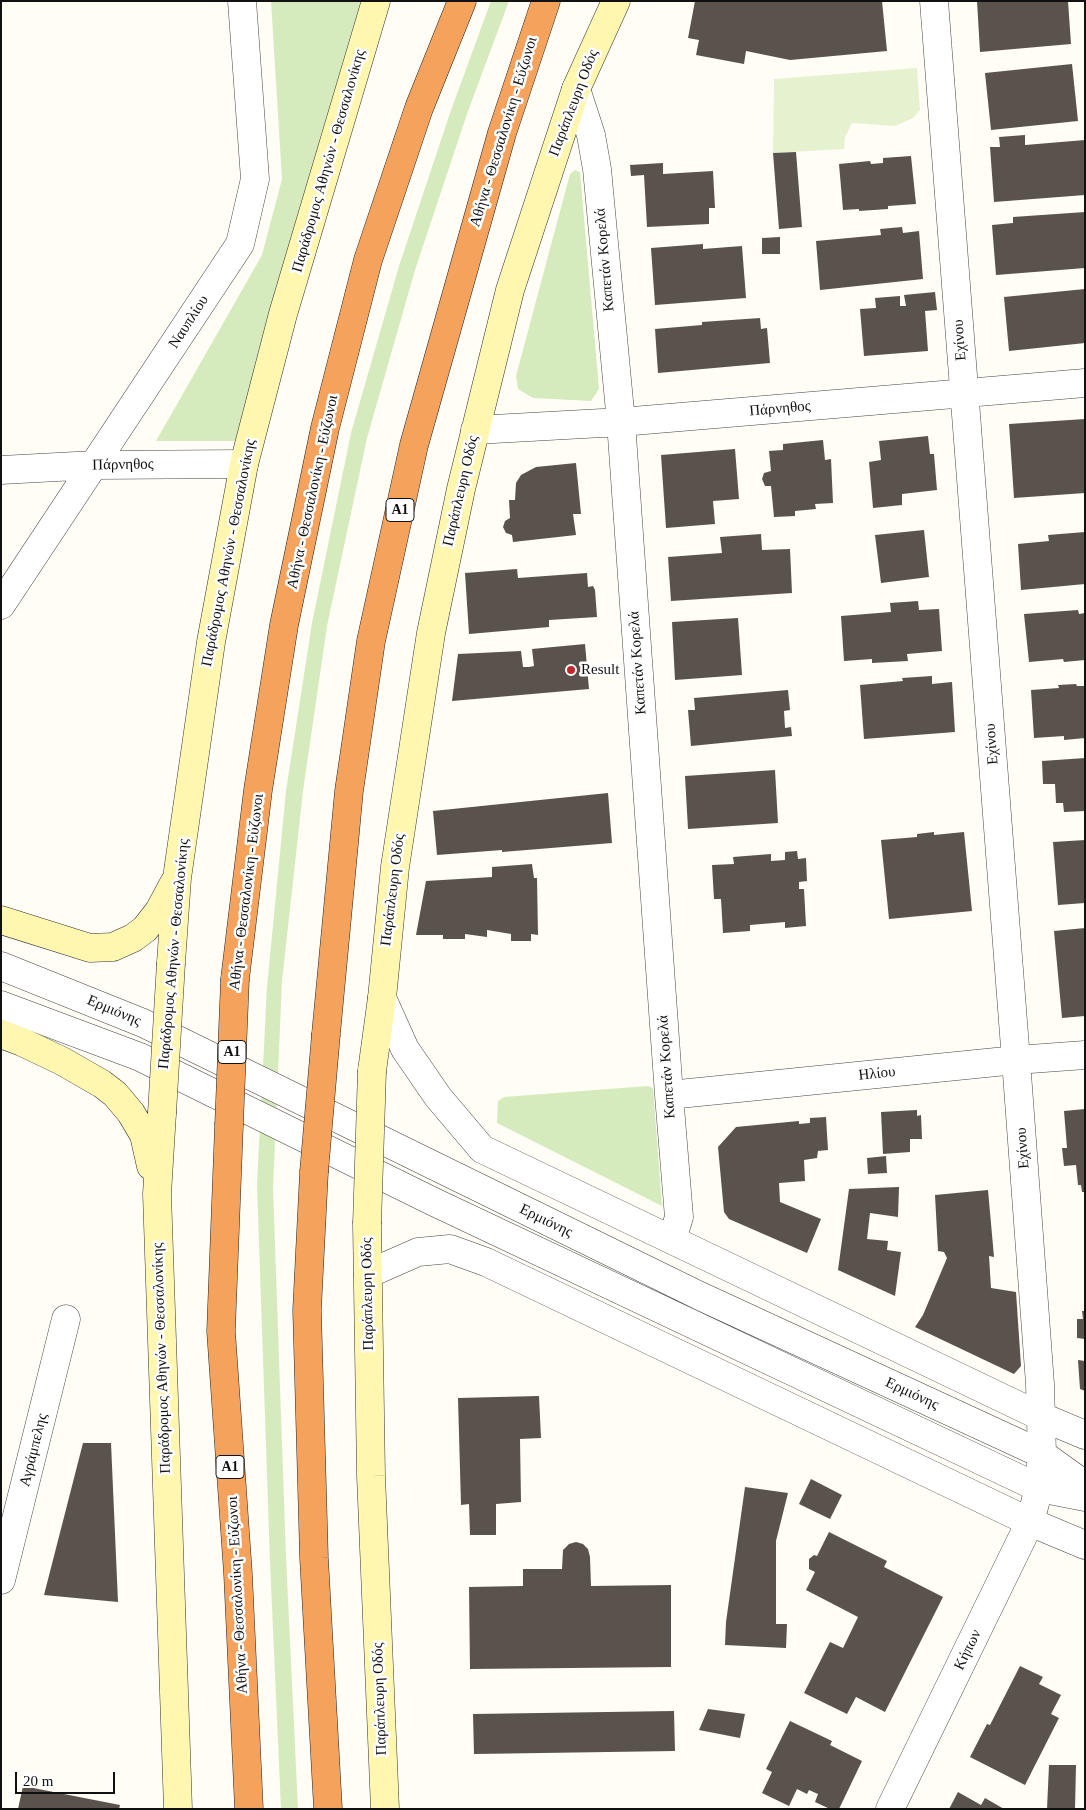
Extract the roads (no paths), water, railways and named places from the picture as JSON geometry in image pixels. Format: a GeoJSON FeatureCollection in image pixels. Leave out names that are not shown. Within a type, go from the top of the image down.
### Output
{"type":"FeatureCollection","features":[{"type":"Feature","properties":{"kind":"highway","name":"Αθήνα - Θεσσαλονίκη - Εύζωνοι"},"geometry":{"type":"LineString","coordinates":[[249,1809],[238,1574],[221,1331],[236,979],[258,790],[284,625],[325,428],[368,260],[419,108],[462,1]]}},
{"type":"Feature","properties":{"kind":"highway","name":"Αθήνα - Θεσσαλονίκη - Εύζωνοι"},"geometry":{"type":"LineString","coordinates":[[328,1809],[314,1558],[307,1310],[314,1172],[349,791],[375,622],[419,426],[502,133],[546,1]]}},
{"type":"Feature","properties":{"kind":"main road","name":"Παράδρομος Αθηνών - Θεσσαλονίκης"},"geometry":{"type":"LineString","coordinates":[[178,1809],[157,1194],[177,878],[211,642],[244,464],[283,314],[376,1]]}},
{"type":"Feature","properties":{"kind":"main road","name":"Παράπλευρη Οδός"},"geometry":{"type":"LineString","coordinates":[[385,1809],[371,1476],[367,1224],[372,1070],[382,998],[395,867],[430,633],[475,430],[510,290],[576,89],[616,1]]}},
{"type":"Feature","properties":{"kind":"main road"},"geometry":{"type":"LineString","coordinates":[[1,920],[90,948],[113,947],[133,938],[145,928],[159,911],[177,878]]}},
{"type":"Feature","properties":{"kind":"main road"},"geometry":{"type":"LineString","coordinates":[[1,1034],[62,1061],[102,1084],[115,1094],[131,1113],[144,1135],[157,1194]]}},
{"type":"Feature","properties":{"kind":"street","name":"Ναυπλίου"},"geometry":{"type":"LineString","coordinates":[[1,605],[240,244],[255,180],[242,1]]}},
{"type":"Feature","properties":{"kind":"street","name":"Εχίνου"},"geometry":{"type":"LineString","coordinates":[[934,1],[1042,1417],[1042,1454],[1039,1488]]}},
{"type":"Feature","properties":{"kind":"street","name":"Καπετάν Κορελά"},"geometry":{"type":"LineString","coordinates":[[576,89],[591,135],[596,168],[621,422],[679,1216],[672,1240]]}},
{"type":"Feature","properties":{"kind":"street","name":"Πάρνηθος"},"geometry":{"type":"LineString","coordinates":[[475,430],[621,422],[1085,383]]}},
{"type":"Feature","properties":{"kind":"street","name":"Πάρνηθος"},"geometry":{"type":"LineString","coordinates":[[1,470],[95,465],[244,464]]}},
{"type":"Feature","properties":{"kind":"street","name":"Ερμιόνης"},"geometry":{"type":"LineString","coordinates":[[1,966],[143,1023],[700,1296],[1042,1454],[1085,1486]]}},
{"type":"Feature","properties":{"kind":"street"},"geometry":{"type":"LineString","coordinates":[[382,998],[405,1049],[438,1097],[482,1149],[1042,1417],[1085,1435]]}},
{"type":"Feature","properties":{"kind":"street","name":"Ερμιόνης"},"geometry":{"type":"LineString","coordinates":[[1,1005],[140,1057],[432,1200],[1039,1488],[1085,1497]]}},
{"type":"Feature","properties":{"kind":"street","name":"Ηλίου"},"geometry":{"type":"LineString","coordinates":[[669,1095],[1016,1060],[1085,1055]]}},
{"type":"Feature","properties":{"kind":"street"},"geometry":{"type":"LineString","coordinates":[[368,1274],[418,1252],[450,1249],[477,1259],[1030,1522],[1085,1545]]}},
{"type":"Feature","properties":{"kind":"street","name":"Αγράμπελης"},"geometry":{"type":"LineString","coordinates":[[1,1580],[66,1319]]}},
{"type":"Feature","properties":{"kind":"street","name":"Κήπων"},"geometry":{"type":"LineString","coordinates":[[890,1809],[1030,1522],[1039,1488]]}},
{"type":"Feature","properties":{"kind":"place","name":"Result"},"geometry":{"type":"Point","coordinates":[571,670]}}]}
